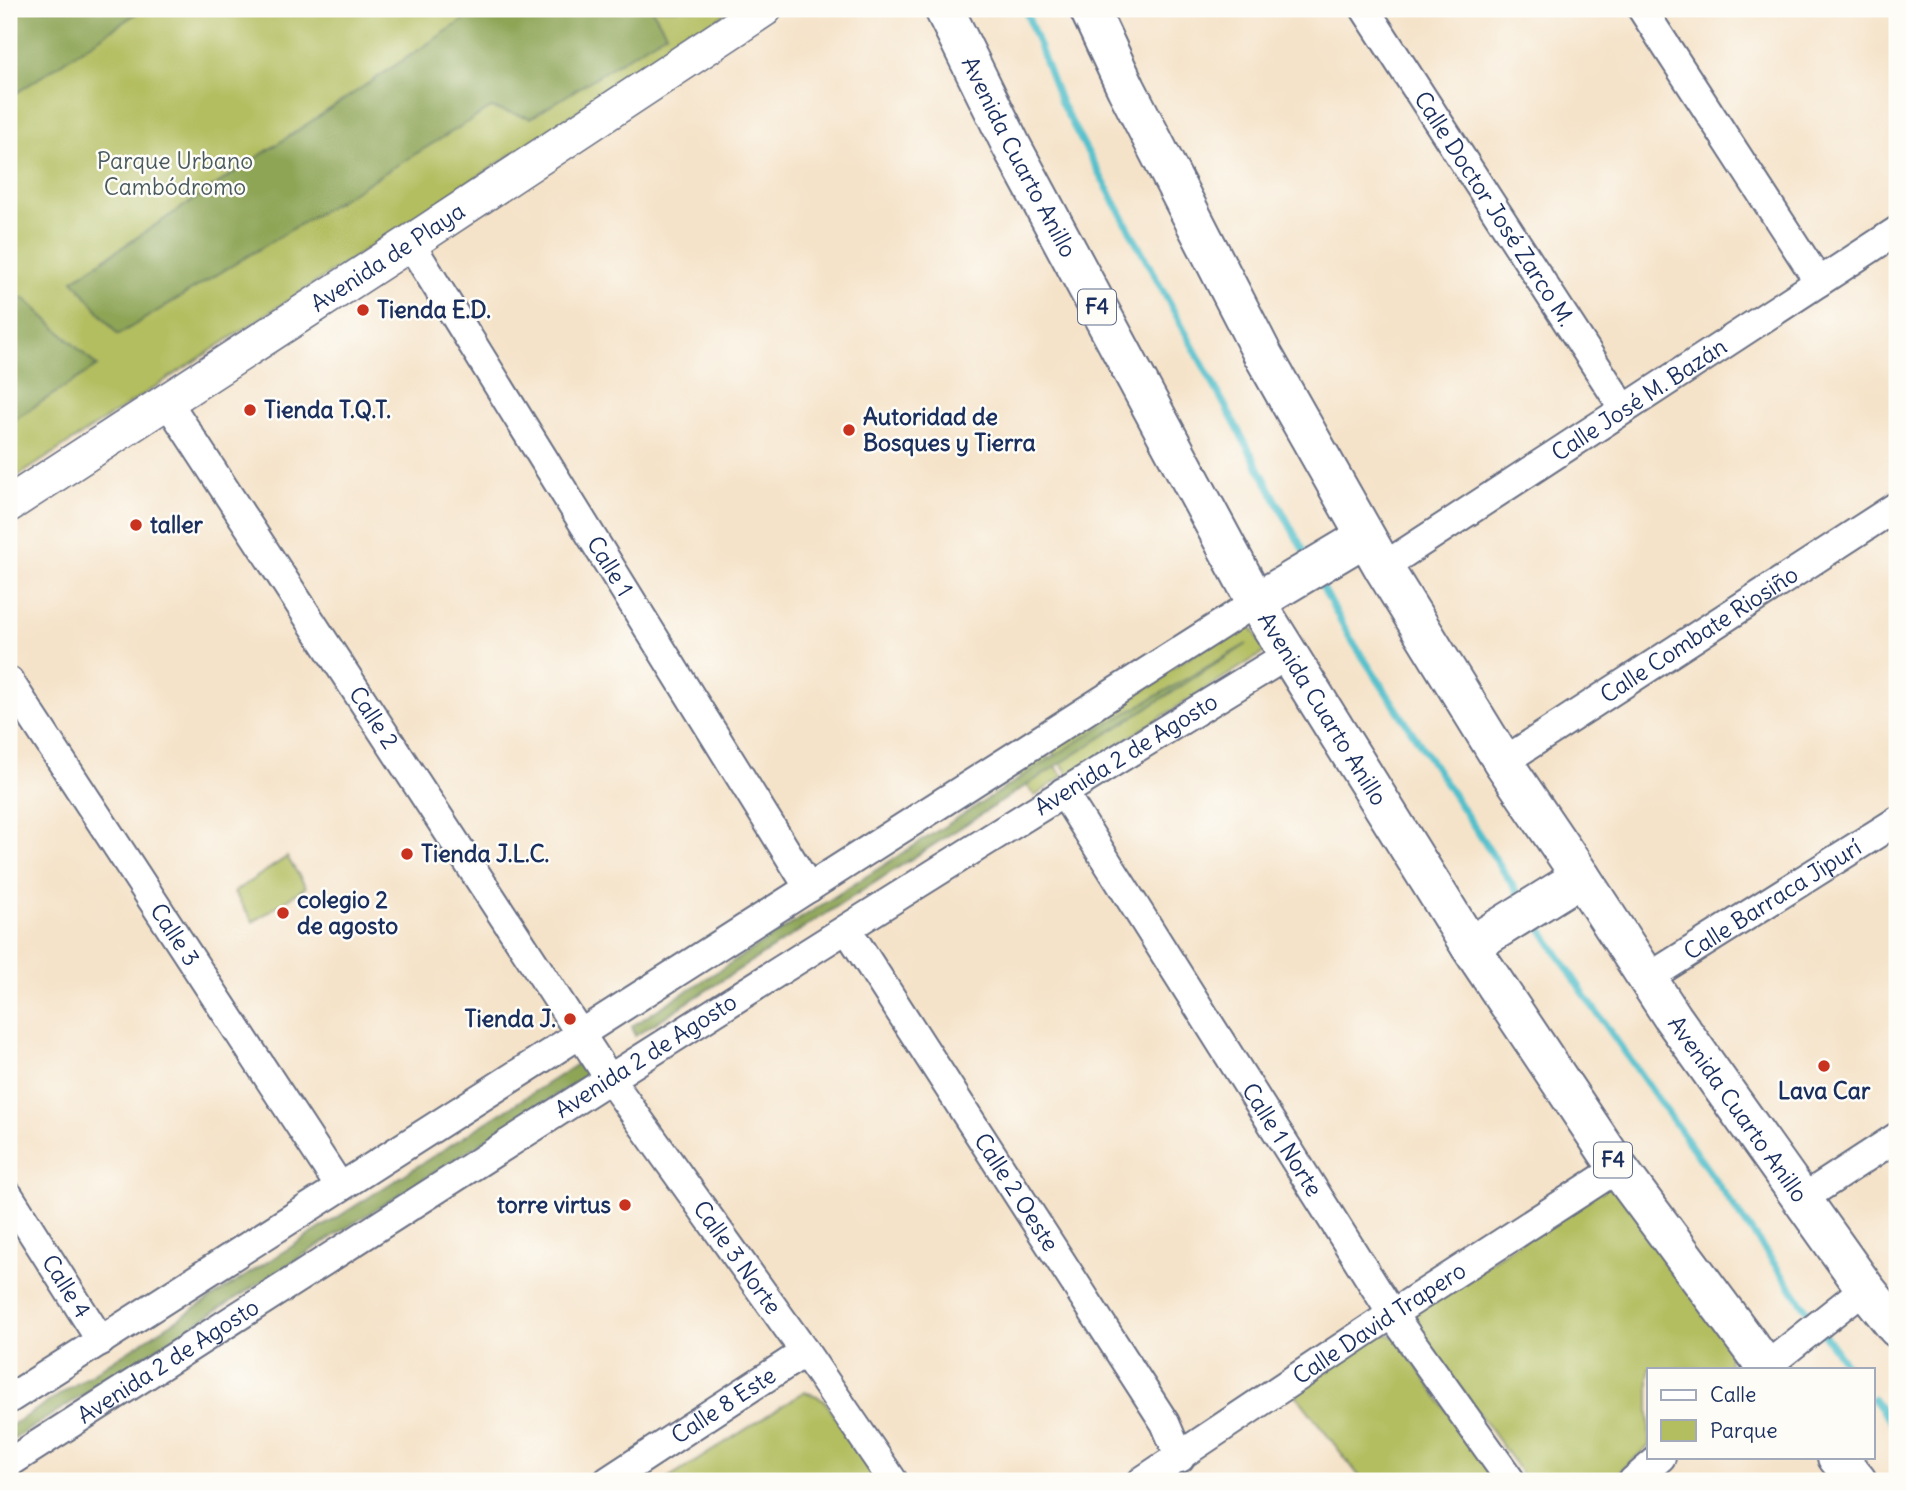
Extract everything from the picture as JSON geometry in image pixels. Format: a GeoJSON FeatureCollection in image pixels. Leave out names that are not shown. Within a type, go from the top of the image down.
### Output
{"type":"FeatureCollection","features":[{"type":"Feature","properties":{"kind":"highway","name":"Avenida Cuarto Anillo"},"geometry":{"type":"LineString","coordinates":[[944,9],[1012,147],[1269,595],[1289,654],[1480,940],[1618,1168],[1773,1363]]}},
{"type":"Feature","properties":{"kind":"highway","name":"Avenida Cuarto Anillo"},"geometry":{"type":"LineString","coordinates":[[1089,9],[1126,88],[1364,551],[1503,762],[1572,882],[1648,978],[1673,1018],[1802,1199],[1852,1299],[1897,1328]]}},
{"type":"Feature","properties":{"kind":"highway"},"geometry":{"type":"LineString","coordinates":[[1269,595],[1364,551]]}},
{"type":"Feature","properties":{"kind":"highway"},"geometry":{"type":"LineString","coordinates":[[1480,940],[1572,882]]}},
{"type":"Feature","properties":{"kind":"highway"},"geometry":{"type":"LineString","coordinates":[[1838,1458],[1857,1481]]}},
{"type":"Feature","properties":{"kind":"main road","name":"Avenida de Playa"},"geometry":{"type":"LineString","coordinates":[[9,504],[764,9]]}},
{"type":"Feature","properties":{"kind":"street","name":"Calle Doctor José Zarco M."},"geometry":{"type":"LineString","coordinates":[[1365,9],[1624,409]]}},
{"type":"Feature","properties":{"kind":"street"},"geometry":{"type":"LineString","coordinates":[[1642,9],[1819,282]]}},
{"type":"Feature","properties":{"kind":"street","name":"Calle José M. Bazán"},"geometry":{"type":"LineString","coordinates":[[1364,551],[1624,409],[1897,232]]}},
{"type":"Feature","properties":{"kind":"street","name":"Calle 1"},"geometry":{"type":"LineString","coordinates":[[410,243],[809,888]]}},
{"type":"Feature","properties":{"kind":"street","name":"Calle 2"},"geometry":{"type":"LineString","coordinates":[[167,401],[582,1033]]}},
{"type":"Feature","properties":{"kind":"street","name":"Calle Combate Riosiño"},"geometry":{"type":"LineString","coordinates":[[1503,762],[1897,506]]}},
{"type":"Feature","properties":{"kind":"street"},"geometry":{"type":"LineString","coordinates":[[9,1399],[1269,595]]}},
{"type":"Feature","properties":{"kind":"street","name":"Avenida 2 de Agosto"},"geometry":{"type":"LineString","coordinates":[[9,1463],[609,1078],[1063,792],[1289,654]]}},
{"type":"Feature","properties":{"kind":"street","name":"Calle 3"},"geometry":{"type":"LineString","coordinates":[[9,681],[340,1187]]}},
{"type":"Feature","properties":{"kind":"street","name":"Calle 1 Norte"},"geometry":{"type":"LineString","coordinates":[[1063,792],[1392,1314],[1511,1481]]}},
{"type":"Feature","properties":{"kind":"street","name":"Calle Barraca Jipurí"},"geometry":{"type":"LineString","coordinates":[[1648,978],[1897,821]]}},
{"type":"Feature","properties":{"kind":"street","name":"Calle 2 Oeste"},"geometry":{"type":"LineString","coordinates":[[847,929],[1165,1423],[1180,1458]]}},
{"type":"Feature","properties":{"kind":"street","name":"Calle 3 Norte"},"geometry":{"type":"LineString","coordinates":[[582,1033],[609,1078],[805,1352],[893,1481]]}},
{"type":"Feature","properties":{"kind":"street"},"geometry":{"type":"LineString","coordinates":[[1802,1199],[1897,1137]]}},
{"type":"Feature","properties":{"kind":"street","name":"Calle David Trapero"},"geometry":{"type":"LineString","coordinates":[[1142,1481],[1392,1314],[1618,1168]]}},
{"type":"Feature","properties":{"kind":"street","name":"Calle 4"},"geometry":{"type":"LineString","coordinates":[[9,1196],[100,1341]]}},
{"type":"Feature","properties":{"kind":"street"},"geometry":{"type":"LineString","coordinates":[[1773,1363],[1852,1299]]}},
{"type":"Feature","properties":{"kind":"street","name":"Calle 8 Este"},"geometry":{"type":"LineString","coordinates":[[608,1481],[805,1352]]}},
{"type":"Feature","properties":{"kind":"street"},"geometry":{"type":"LineString","coordinates":[[1633,1481],[1660,1458]]}},
{"type":"Feature","properties":{"kind":"green space","name":"Parque Urbano Cambódromo"},"geometry":{"type":"Polygon","coordinates":[[[9,9],[732,9],[9,482],[9,9]]]}},
{"type":"Feature","properties":{"kind":"green space"},"geometry":{"type":"Polygon","coordinates":[[[9,9],[143,9],[9,98],[9,9]]]}},
{"type":"Feature","properties":{"kind":"green space"},"geometry":{"type":"Polygon","coordinates":[[[480,9],[652,9],[666,33],[531,118],[491,108],[118,335],[73,280],[480,9]]]}},
{"type":"Feature","properties":{"kind":"green space"},"geometry":{"type":"Polygon","coordinates":[[[23,297],[97,366],[9,423],[9,307],[23,297]]]}},
{"type":"Feature","properties":{"kind":"green space"},"geometry":{"type":"Polygon","coordinates":[[[1247,620],[1266,651],[1069,775],[1049,747],[1247,620]]]}},
{"type":"Feature","properties":{"kind":"green space"},"geometry":{"type":"Polygon","coordinates":[[[1247,644],[635,1036],[632,1026],[1083,738],[1247,644]]]}},
{"type":"Feature","properties":{"kind":"green space"},"geometry":{"type":"Polygon","coordinates":[[[1044,751],[1063,776],[1035,796],[1016,772],[1044,751]]]}},
{"type":"Feature","properties":{"kind":"green space"},"geometry":{"type":"Polygon","coordinates":[[[287,857],[306,887],[253,922],[234,892],[287,857]]]}},
{"type":"Feature","properties":{"kind":"green space"},"geometry":{"type":"Polygon","coordinates":[[[581,1062],[589,1074],[9,1442],[9,1427],[581,1062]]]}},
{"type":"Feature","properties":{"kind":"green space"},"geometry":{"type":"Polygon","coordinates":[[[1613,1180],[1729,1344],[1729,1364],[1727,1368],[1647,1368],[1647,1448],[1609,1481],[1527,1481],[1409,1316],[1613,1180]]]}},
{"type":"Feature","properties":{"kind":"green space"},"geometry":{"type":"Polygon","coordinates":[[[1383,1333],[1396,1337],[1496,1481],[1363,1481],[1293,1391],[1383,1333]]]}},
{"type":"Feature","properties":{"kind":"green space"},"geometry":{"type":"Polygon","coordinates":[[[804,1392],[817,1396],[826,1403],[879,1481],[665,1481],[804,1392]]]}},
{"type":"Feature","properties":{"kind":"waterway"},"geometry":{"type":"LineString","coordinates":[[1025,9],[1061,103],[1307,557]]}},
{"type":"Feature","properties":{"kind":"waterway"},"geometry":{"type":"LineString","coordinates":[[1317,577],[1349,636],[1523,901]]}},
{"type":"Feature","properties":{"kind":"waterway"},"geometry":{"type":"LineString","coordinates":[[1535,919],[1588,1000],[1814,1320]]}},
{"type":"Feature","properties":{"kind":"waterway"},"geometry":{"type":"LineString","coordinates":[[1821,1330],[1848,1368]]}},
{"type":"Feature","properties":{"kind":"waterway"},"geometry":{"type":"LineString","coordinates":[[1874,1400],[1897,1430]]}},
{"type":"Feature","properties":{"kind":"place","name":"Tienda E.D."},"geometry":{"type":"Point","coordinates":[363,310]}},
{"type":"Feature","properties":{"kind":"place","name":"Tienda T.Q.T."},"geometry":{"type":"Point","coordinates":[250,410]}},
{"type":"Feature","properties":{"kind":"place","name":"Autoridad de Bosques y Tierra"},"geometry":{"type":"Point","coordinates":[849,430]}},
{"type":"Feature","properties":{"kind":"place","name":"taller"},"geometry":{"type":"Point","coordinates":[136,525]}},
{"type":"Feature","properties":{"kind":"place","name":"Tienda J.L.C."},"geometry":{"type":"Point","coordinates":[407,854]}},
{"type":"Feature","properties":{"kind":"place","name":"colegio 2 de agosto"},"geometry":{"type":"Point","coordinates":[283,913]}},
{"type":"Feature","properties":{"kind":"place","name":"Tienda J."},"geometry":{"type":"Point","coordinates":[570,1019]}},
{"type":"Feature","properties":{"kind":"place","name":"Lava Car"},"geometry":{"type":"Point","coordinates":[1824,1066]}},
{"type":"Feature","properties":{"kind":"place","name":"torre virtus"},"geometry":{"type":"Point","coordinates":[625,1205]}}]}
